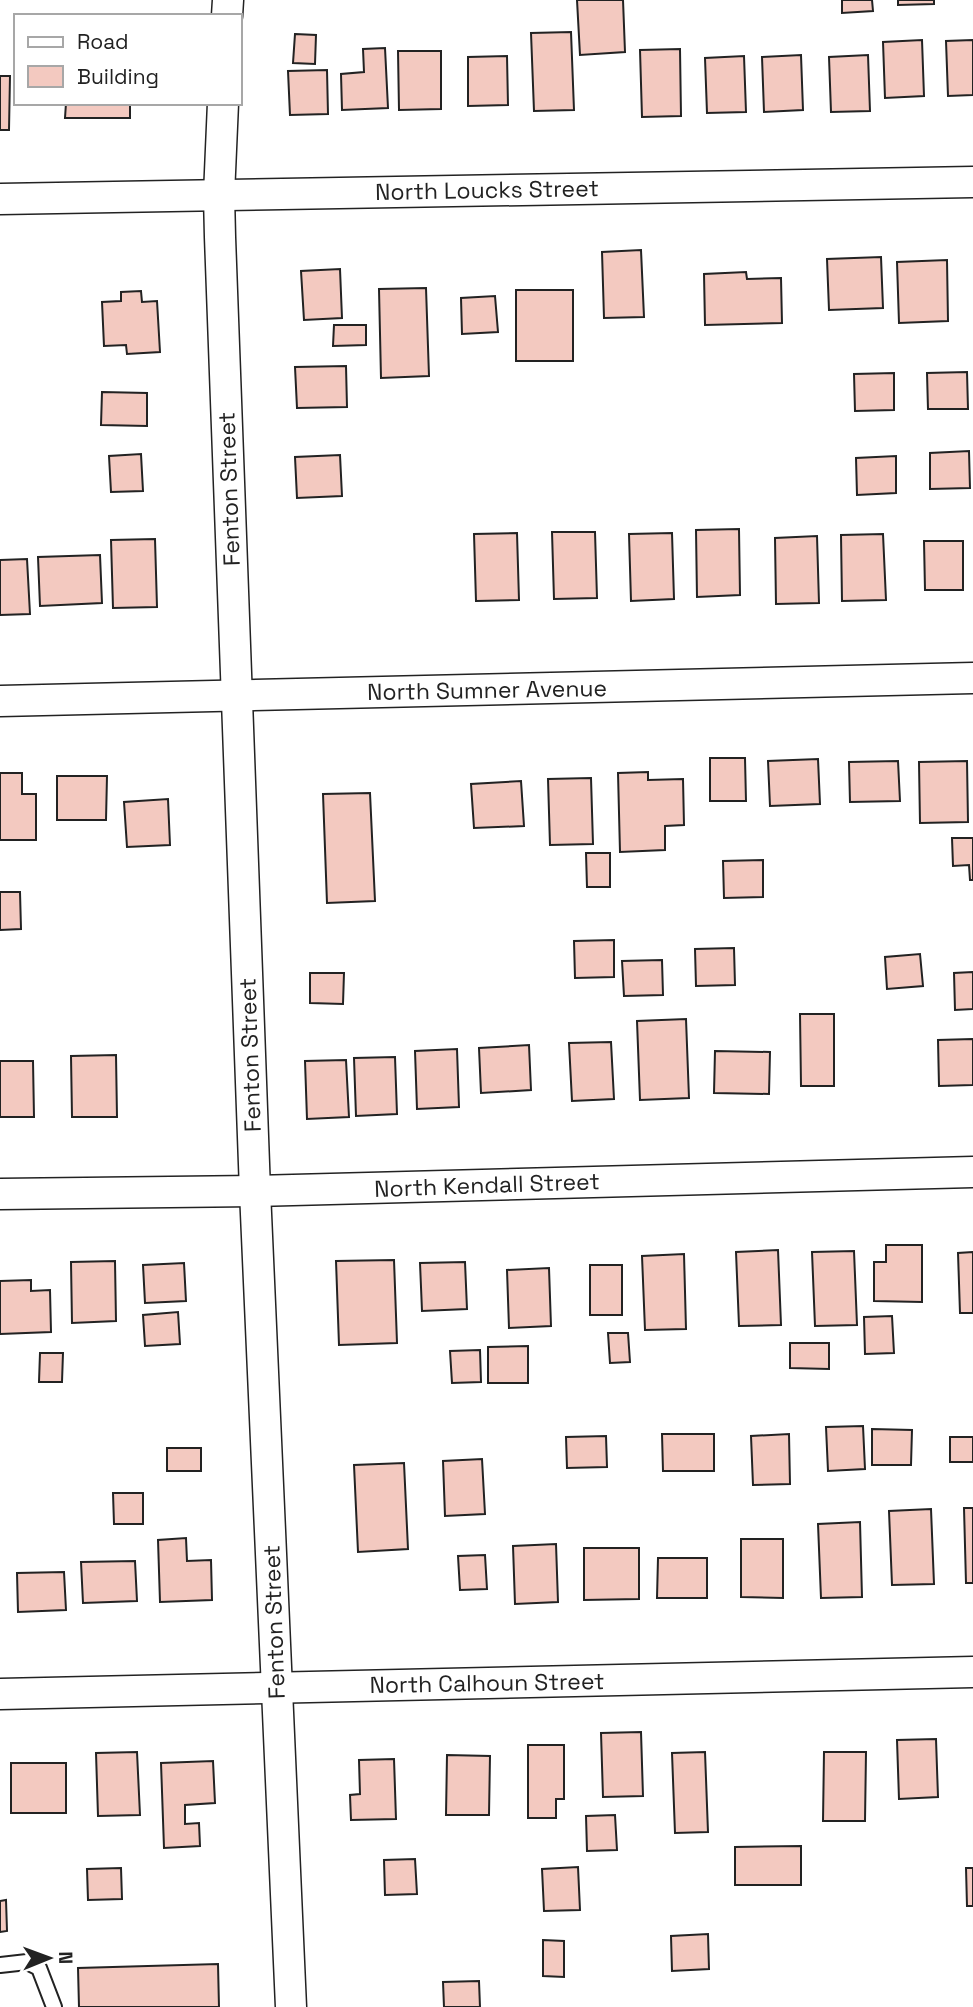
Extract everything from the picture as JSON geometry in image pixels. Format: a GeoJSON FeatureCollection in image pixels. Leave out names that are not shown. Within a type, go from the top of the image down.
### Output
{"type":"FeatureCollection","features":[{"type":"Feature","properties":{"kind":"street","name":"Fenton Street"},"geometry":{"type":"LineString","coordinates":[[223,105],[219,195],[255,1191],[291,2007]]}},
{"type":"Feature","properties":{"kind":"street","name":"North Loucks Street"},"geometry":{"type":"LineString","coordinates":[[0,199],[973,182]]}},
{"type":"Feature","properties":{"kind":"street","name":"North Sumner Avenue"},"geometry":{"type":"LineString","coordinates":[[0,701],[973,678]]}},
{"type":"Feature","properties":{"kind":"street","name":"North Kendall Street"},"geometry":{"type":"LineString","coordinates":[[0,1194],[255,1191],[973,1172]]}},
{"type":"Feature","properties":{"kind":"street","name":"North Calhoun Street"},"geometry":{"type":"LineString","coordinates":[[0,1694],[973,1672]]}},
{"type":"Feature","properties":{"kind":"lane"},"geometry":{"type":"LineString","coordinates":[[0,1965],[27,1962],[39,1968],[54,2007]]}},
{"type":"Feature","properties":{"kind":"building"},"geometry":{"type":"Polygon","coordinates":[[[577,0],[623,0],[625,52],[580,55],[577,0]]]}},
{"type":"Feature","properties":{"kind":"building"},"geometry":{"type":"Polygon","coordinates":[[[842,0],[872,0],[873,11],[842,13],[842,0]]]}},
{"type":"Feature","properties":{"kind":"building"},"geometry":{"type":"Polygon","coordinates":[[[898,0],[934,0],[934,4],[898,5],[898,0]]]}},
{"type":"Feature","properties":{"kind":"building"},"geometry":{"type":"Polygon","coordinates":[[[571,32],[574,110],[534,111],[531,33],[571,32]]]}},
{"type":"Feature","properties":{"kind":"building"},"geometry":{"type":"Polygon","coordinates":[[[295,34],[316,35],[315,64],[293,63],[295,34]]]}},
{"type":"Feature","properties":{"kind":"building"},"geometry":{"type":"Polygon","coordinates":[[[922,40],[924,96],[885,98],[883,42],[922,40]]]}},
{"type":"Feature","properties":{"kind":"building"},"geometry":{"type":"Polygon","coordinates":[[[973,40],[973,95],[948,96],[946,41],[973,40]]]}},
{"type":"Feature","properties":{"kind":"building"},"geometry":{"type":"Polygon","coordinates":[[[385,48],[388,108],[342,110],[341,74],[364,72],[363,49],[385,48]]]}},
{"type":"Feature","properties":{"kind":"building"},"geometry":{"type":"Polygon","coordinates":[[[680,49],[681,116],[642,117],[640,50],[680,49]]]}},
{"type":"Feature","properties":{"kind":"building"},"geometry":{"type":"Polygon","coordinates":[[[398,51],[441,51],[441,109],[399,110],[398,51]]]}},
{"type":"Feature","properties":{"kind":"building"},"geometry":{"type":"Polygon","coordinates":[[[801,55],[803,110],[764,112],[762,57],[801,55]]]}},
{"type":"Feature","properties":{"kind":"building"},"geometry":{"type":"Polygon","coordinates":[[[868,55],[870,111],[831,112],[829,57],[868,55]]]}},
{"type":"Feature","properties":{"kind":"building"},"geometry":{"type":"Polygon","coordinates":[[[507,56],[508,105],[468,106],[468,57],[507,56]]]}},
{"type":"Feature","properties":{"kind":"building"},"geometry":{"type":"Polygon","coordinates":[[[744,56],[746,112],[707,113],[705,58],[744,56]]]}},
{"type":"Feature","properties":{"kind":"building"},"geometry":{"type":"Polygon","coordinates":[[[327,70],[328,114],[290,115],[288,71],[327,70]]]}},
{"type":"Feature","properties":{"kind":"building"},"geometry":{"type":"Polygon","coordinates":[[[0,76],[10,76],[9,130],[0,130],[0,76]]]}},
{"type":"Feature","properties":{"kind":"building"},"geometry":{"type":"Polygon","coordinates":[[[66,105],[130,105],[130,118],[65,118],[66,105]]]}},
{"type":"Feature","properties":{"kind":"building"},"geometry":{"type":"Polygon","coordinates":[[[641,250],[644,317],[604,318],[602,252],[641,250]]]}},
{"type":"Feature","properties":{"kind":"building"},"geometry":{"type":"Polygon","coordinates":[[[881,257],[883,308],[829,310],[827,259],[881,257]]]}},
{"type":"Feature","properties":{"kind":"building"},"geometry":{"type":"Polygon","coordinates":[[[947,260],[948,321],[899,323],[897,262],[947,260]]]}},
{"type":"Feature","properties":{"kind":"building"},"geometry":{"type":"Polygon","coordinates":[[[340,269],[342,318],[304,320],[301,271],[340,269]]]}},
{"type":"Feature","properties":{"kind":"building"},"geometry":{"type":"Polygon","coordinates":[[[746,272],[747,279],[781,278],[782,323],[705,325],[704,274],[746,272]]]}},
{"type":"Feature","properties":{"kind":"building"},"geometry":{"type":"Polygon","coordinates":[[[426,288],[429,376],[381,378],[379,289],[426,288]]]}},
{"type":"Feature","properties":{"kind":"building"},"geometry":{"type":"Polygon","coordinates":[[[516,290],[573,290],[573,361],[516,361],[516,290]]]}},
{"type":"Feature","properties":{"kind":"building"},"geometry":{"type":"Polygon","coordinates":[[[141,291],[142,302],[157,301],[160,352],[127,354],[126,345],[104,346],[102,302],[121,301],[121,292],[141,291]]]}},
{"type":"Feature","properties":{"kind":"building"},"geometry":{"type":"Polygon","coordinates":[[[495,296],[498,332],[462,334],[461,298],[495,296]]]}},
{"type":"Feature","properties":{"kind":"building"},"geometry":{"type":"Polygon","coordinates":[[[334,325],[366,325],[366,345],[333,346],[334,325]]]}},
{"type":"Feature","properties":{"kind":"building"},"geometry":{"type":"Polygon","coordinates":[[[346,366],[347,407],[297,408],[295,367],[346,366]]]}},
{"type":"Feature","properties":{"kind":"building"},"geometry":{"type":"Polygon","coordinates":[[[967,372],[968,409],[928,409],[927,373],[967,372]]]}},
{"type":"Feature","properties":{"kind":"building"},"geometry":{"type":"Polygon","coordinates":[[[894,373],[894,410],[855,411],[854,374],[894,373]]]}},
{"type":"Feature","properties":{"kind":"building"},"geometry":{"type":"Polygon","coordinates":[[[102,392],[147,393],[147,426],[101,425],[102,392]]]}},
{"type":"Feature","properties":{"kind":"building"},"geometry":{"type":"Polygon","coordinates":[[[969,451],[970,488],[930,489],[930,453],[969,451]]]}},
{"type":"Feature","properties":{"kind":"building"},"geometry":{"type":"Polygon","coordinates":[[[141,454],[143,491],[111,492],[109,456],[141,454]]]}},
{"type":"Feature","properties":{"kind":"building"},"geometry":{"type":"Polygon","coordinates":[[[340,455],[342,496],[297,498],[295,457],[340,455]]]}},
{"type":"Feature","properties":{"kind":"building"},"geometry":{"type":"Polygon","coordinates":[[[896,456],[896,493],[857,495],[856,458],[896,456]]]}},
{"type":"Feature","properties":{"kind":"building"},"geometry":{"type":"Polygon","coordinates":[[[739,529],[740,595],[697,597],[696,530],[739,529]]]}},
{"type":"Feature","properties":{"kind":"building"},"geometry":{"type":"Polygon","coordinates":[[[552,532],[595,532],[597,598],[554,599],[552,532]]]}},
{"type":"Feature","properties":{"kind":"building"},"geometry":{"type":"Polygon","coordinates":[[[517,533],[519,600],[476,601],[474,534],[517,533]]]}},
{"type":"Feature","properties":{"kind":"building"},"geometry":{"type":"Polygon","coordinates":[[[672,533],[674,599],[631,601],[629,534],[672,533]]]}},
{"type":"Feature","properties":{"kind":"building"},"geometry":{"type":"Polygon","coordinates":[[[883,534],[886,600],[842,601],[841,535],[883,534]]]}},
{"type":"Feature","properties":{"kind":"building"},"geometry":{"type":"Polygon","coordinates":[[[817,536],[819,603],[776,604],[775,538],[817,536]]]}},
{"type":"Feature","properties":{"kind":"building"},"geometry":{"type":"Polygon","coordinates":[[[155,539],[157,607],[113,608],[111,540],[155,539]]]}},
{"type":"Feature","properties":{"kind":"building"},"geometry":{"type":"Polygon","coordinates":[[[924,541],[963,541],[963,590],[925,590],[924,541]]]}},
{"type":"Feature","properties":{"kind":"building"},"geometry":{"type":"Polygon","coordinates":[[[100,555],[102,603],[40,606],[38,557],[100,555]]]}},
{"type":"Feature","properties":{"kind":"building"},"geometry":{"type":"Polygon","coordinates":[[[27,559],[30,614],[0,615],[0,560],[27,559]]]}},
{"type":"Feature","properties":{"kind":"building"},"geometry":{"type":"Polygon","coordinates":[[[710,758],[745,758],[746,801],[710,801],[710,758]]]}},
{"type":"Feature","properties":{"kind":"building"},"geometry":{"type":"Polygon","coordinates":[[[818,759],[820,804],[770,806],[768,761],[818,759]]]}},
{"type":"Feature","properties":{"kind":"building"},"geometry":{"type":"Polygon","coordinates":[[[898,761],[900,801],[850,802],[849,762],[898,761]]]}},
{"type":"Feature","properties":{"kind":"building"},"geometry":{"type":"Polygon","coordinates":[[[967,761],[968,822],[920,823],[919,762],[967,761]]]}},
{"type":"Feature","properties":{"kind":"building"},"geometry":{"type":"Polygon","coordinates":[[[648,772],[648,780],[683,779],[684,825],[665,826],[665,850],[620,852],[618,773],[648,772]]]}},
{"type":"Feature","properties":{"kind":"building"},"geometry":{"type":"Polygon","coordinates":[[[0,773],[22,773],[22,794],[36,794],[36,840],[0,840],[0,773]]]}},
{"type":"Feature","properties":{"kind":"building"},"geometry":{"type":"Polygon","coordinates":[[[57,776],[107,776],[106,820],[57,820],[57,776]]]}},
{"type":"Feature","properties":{"kind":"building"},"geometry":{"type":"Polygon","coordinates":[[[591,778],[593,844],[550,845],[548,779],[591,778]]]}},
{"type":"Feature","properties":{"kind":"building"},"geometry":{"type":"Polygon","coordinates":[[[521,781],[524,826],[474,828],[471,784],[521,781]]]}},
{"type":"Feature","properties":{"kind":"building"},"geometry":{"type":"Polygon","coordinates":[[[370,793],[375,901],[327,903],[323,794],[370,793]]]}},
{"type":"Feature","properties":{"kind":"building"},"geometry":{"type":"Polygon","coordinates":[[[168,799],[170,845],[127,847],[124,802],[168,799]]]}},
{"type":"Feature","properties":{"kind":"building"},"geometry":{"type":"Polygon","coordinates":[[[952,838],[973,838],[973,880],[970,880],[969,865],[953,866],[952,838]]]}},
{"type":"Feature","properties":{"kind":"building"},"geometry":{"type":"Polygon","coordinates":[[[586,853],[610,853],[610,887],[587,887],[586,853]]]}},
{"type":"Feature","properties":{"kind":"building"},"geometry":{"type":"Polygon","coordinates":[[[763,860],[763,897],[724,898],[723,861],[763,860]]]}},
{"type":"Feature","properties":{"kind":"building"},"geometry":{"type":"Polygon","coordinates":[[[0,892],[20,892],[21,929],[0,930],[0,892]]]}},
{"type":"Feature","properties":{"kind":"building"},"geometry":{"type":"Polygon","coordinates":[[[614,940],[614,977],[575,978],[574,941],[614,940]]]}},
{"type":"Feature","properties":{"kind":"building"},"geometry":{"type":"Polygon","coordinates":[[[734,948],[735,985],[696,986],[695,949],[734,948]]]}},
{"type":"Feature","properties":{"kind":"building"},"geometry":{"type":"Polygon","coordinates":[[[920,954],[923,986],[887,989],[885,957],[920,954]]]}},
{"type":"Feature","properties":{"kind":"building"},"geometry":{"type":"Polygon","coordinates":[[[662,960],[663,995],[624,996],[622,961],[662,960]]]}},
{"type":"Feature","properties":{"kind":"building"},"geometry":{"type":"Polygon","coordinates":[[[973,972],[973,1009],[955,1010],[954,973],[973,972]]]}},
{"type":"Feature","properties":{"kind":"building"},"geometry":{"type":"Polygon","coordinates":[[[310,973],[344,973],[343,1004],[310,1003],[310,973]]]}},
{"type":"Feature","properties":{"kind":"building"},"geometry":{"type":"Polygon","coordinates":[[[800,1014],[834,1014],[834,1086],[801,1086],[800,1014]]]}},
{"type":"Feature","properties":{"kind":"building"},"geometry":{"type":"Polygon","coordinates":[[[686,1019],[689,1098],[640,1100],[637,1021],[686,1019]]]}},
{"type":"Feature","properties":{"kind":"building"},"geometry":{"type":"Polygon","coordinates":[[[973,1039],[973,1085],[939,1086],[938,1040],[973,1039]]]}},
{"type":"Feature","properties":{"kind":"building"},"geometry":{"type":"Polygon","coordinates":[[[611,1042],[614,1099],[572,1101],[569,1043],[611,1042]]]}},
{"type":"Feature","properties":{"kind":"building"},"geometry":{"type":"Polygon","coordinates":[[[529,1045],[531,1090],[481,1093],[479,1048],[529,1045]]]}},
{"type":"Feature","properties":{"kind":"building"},"geometry":{"type":"Polygon","coordinates":[[[457,1049],[459,1107],[417,1109],[415,1051],[457,1049]]]}},
{"type":"Feature","properties":{"kind":"building"},"geometry":{"type":"Polygon","coordinates":[[[715,1051],[770,1052],[769,1094],[714,1093],[715,1051]]]}},
{"type":"Feature","properties":{"kind":"building"},"geometry":{"type":"Polygon","coordinates":[[[116,1055],[117,1117],[72,1117],[71,1056],[116,1055]]]}},
{"type":"Feature","properties":{"kind":"building"},"geometry":{"type":"Polygon","coordinates":[[[395,1057],[397,1114],[356,1116],[354,1058],[395,1057]]]}},
{"type":"Feature","properties":{"kind":"building"},"geometry":{"type":"Polygon","coordinates":[[[346,1060],[349,1117],[307,1119],[305,1061],[346,1060]]]}},
{"type":"Feature","properties":{"kind":"building"},"geometry":{"type":"Polygon","coordinates":[[[0,1061],[33,1061],[34,1117],[0,1117],[0,1061]]]}},
{"type":"Feature","properties":{"kind":"building"},"geometry":{"type":"Polygon","coordinates":[[[886,1245],[922,1245],[922,1302],[874,1301],[874,1262],[886,1262],[886,1245]]]}},
{"type":"Feature","properties":{"kind":"building"},"geometry":{"type":"Polygon","coordinates":[[[778,1250],[781,1325],[739,1326],[736,1252],[778,1250]]]}},
{"type":"Feature","properties":{"kind":"building"},"geometry":{"type":"Polygon","coordinates":[[[854,1251],[857,1325],[815,1326],[812,1252],[854,1251]]]}},
{"type":"Feature","properties":{"kind":"building"},"geometry":{"type":"Polygon","coordinates":[[[973,1252],[973,1313],[960,1313],[958,1253],[973,1252]]]}},
{"type":"Feature","properties":{"kind":"building"},"geometry":{"type":"Polygon","coordinates":[[[684,1254],[686,1329],[645,1330],[642,1256],[684,1254]]]}},
{"type":"Feature","properties":{"kind":"building"},"geometry":{"type":"Polygon","coordinates":[[[394,1260],[397,1343],[339,1345],[336,1261],[394,1260]]]}},
{"type":"Feature","properties":{"kind":"building"},"geometry":{"type":"Polygon","coordinates":[[[115,1261],[116,1321],[72,1323],[71,1262],[115,1261]]]}},
{"type":"Feature","properties":{"kind":"building"},"geometry":{"type":"Polygon","coordinates":[[[465,1262],[467,1309],[422,1311],[420,1263],[465,1262]]]}},
{"type":"Feature","properties":{"kind":"building"},"geometry":{"type":"Polygon","coordinates":[[[184,1263],[186,1301],[145,1303],[143,1265],[184,1263]]]}},
{"type":"Feature","properties":{"kind":"building"},"geometry":{"type":"Polygon","coordinates":[[[590,1265],[622,1265],[622,1315],[590,1315],[590,1265]]]}},
{"type":"Feature","properties":{"kind":"building"},"geometry":{"type":"Polygon","coordinates":[[[549,1268],[551,1326],[509,1328],[507,1270],[549,1268]]]}},
{"type":"Feature","properties":{"kind":"building"},"geometry":{"type":"Polygon","coordinates":[[[31,1280],[31,1291],[50,1290],[51,1332],[0,1334],[0,1281],[31,1280]]]}},
{"type":"Feature","properties":{"kind":"building"},"geometry":{"type":"Polygon","coordinates":[[[178,1312],[180,1344],[145,1346],[143,1315],[178,1312]]]}},
{"type":"Feature","properties":{"kind":"building"},"geometry":{"type":"Polygon","coordinates":[[[892,1316],[894,1353],[865,1354],[864,1317],[892,1316]]]}},
{"type":"Feature","properties":{"kind":"building"},"geometry":{"type":"Polygon","coordinates":[[[608,1333],[628,1333],[630,1362],[610,1363],[608,1333]]]}},
{"type":"Feature","properties":{"kind":"building"},"geometry":{"type":"Polygon","coordinates":[[[790,1343],[829,1343],[829,1369],[790,1368],[790,1343]]]}},
{"type":"Feature","properties":{"kind":"building"},"geometry":{"type":"Polygon","coordinates":[[[528,1346],[528,1383],[488,1383],[488,1347],[528,1346]]]}},
{"type":"Feature","properties":{"kind":"building"},"geometry":{"type":"Polygon","coordinates":[[[480,1350],[481,1382],[452,1383],[450,1351],[480,1350]]]}},
{"type":"Feature","properties":{"kind":"building"},"geometry":{"type":"Polygon","coordinates":[[[40,1353],[63,1353],[62,1382],[39,1382],[40,1353]]]}},
{"type":"Feature","properties":{"kind":"building"},"geometry":{"type":"Polygon","coordinates":[[[863,1426],[865,1469],[828,1471],[826,1427],[863,1426]]]}},
{"type":"Feature","properties":{"kind":"building"},"geometry":{"type":"Polygon","coordinates":[[[872,1429],[912,1430],[911,1465],[872,1465],[872,1429]]]}},
{"type":"Feature","properties":{"kind":"building"},"geometry":{"type":"Polygon","coordinates":[[[662,1434],[714,1434],[714,1471],[663,1471],[662,1434]]]}},
{"type":"Feature","properties":{"kind":"building"},"geometry":{"type":"Polygon","coordinates":[[[789,1434],[790,1484],[753,1485],[751,1436],[789,1434]]]}},
{"type":"Feature","properties":{"kind":"building"},"geometry":{"type":"Polygon","coordinates":[[[606,1436],[607,1467],[567,1468],[566,1437],[606,1436]]]}},
{"type":"Feature","properties":{"kind":"building"},"geometry":{"type":"Polygon","coordinates":[[[950,1437],[973,1437],[973,1462],[950,1462],[950,1437]]]}},
{"type":"Feature","properties":{"kind":"building"},"geometry":{"type":"Polygon","coordinates":[[[167,1448],[201,1448],[201,1471],[167,1471],[167,1448]]]}},
{"type":"Feature","properties":{"kind":"building"},"geometry":{"type":"Polygon","coordinates":[[[482,1459],[485,1514],[445,1516],[443,1461],[482,1459]]]}},
{"type":"Feature","properties":{"kind":"building"},"geometry":{"type":"Polygon","coordinates":[[[404,1463],[408,1549],[358,1552],[354,1465],[404,1463]]]}},
{"type":"Feature","properties":{"kind":"building"},"geometry":{"type":"Polygon","coordinates":[[[113,1493],[143,1493],[143,1524],[114,1524],[113,1493]]]}},
{"type":"Feature","properties":{"kind":"building"},"geometry":{"type":"Polygon","coordinates":[[[964,1508],[973,1508],[973,1583],[966,1583],[964,1508]]]}},
{"type":"Feature","properties":{"kind":"building"},"geometry":{"type":"Polygon","coordinates":[[[931,1509],[934,1584],[892,1585],[889,1511],[931,1509]]]}},
{"type":"Feature","properties":{"kind":"building"},"geometry":{"type":"Polygon","coordinates":[[[860,1522],[862,1597],[821,1598],[818,1524],[860,1522]]]}},
{"type":"Feature","properties":{"kind":"building"},"geometry":{"type":"Polygon","coordinates":[[[186,1538],[187,1561],[211,1560],[212,1600],[160,1602],[158,1540],[186,1538]]]}},
{"type":"Feature","properties":{"kind":"building"},"geometry":{"type":"Polygon","coordinates":[[[741,1539],[783,1539],[783,1598],[741,1597],[741,1539]]]}},
{"type":"Feature","properties":{"kind":"building"},"geometry":{"type":"Polygon","coordinates":[[[556,1544],[558,1602],[515,1604],[513,1546],[556,1544]]]}},
{"type":"Feature","properties":{"kind":"building"},"geometry":{"type":"Polygon","coordinates":[[[584,1548],[639,1548],[639,1599],[584,1600],[584,1548]]]}},
{"type":"Feature","properties":{"kind":"building"},"geometry":{"type":"Polygon","coordinates":[[[485,1555],[487,1589],[460,1590],[458,1556],[485,1555]]]}},
{"type":"Feature","properties":{"kind":"building"},"geometry":{"type":"Polygon","coordinates":[[[658,1558],[707,1558],[707,1598],[657,1598],[658,1558]]]}},
{"type":"Feature","properties":{"kind":"building"},"geometry":{"type":"Polygon","coordinates":[[[135,1561],[137,1601],[83,1603],[81,1562],[135,1561]]]}},
{"type":"Feature","properties":{"kind":"building"},"geometry":{"type":"Polygon","coordinates":[[[64,1572],[66,1610],[18,1612],[17,1573],[64,1572]]]}},
{"type":"Feature","properties":{"kind":"building"},"geometry":{"type":"Polygon","coordinates":[[[641,1732],[643,1796],[603,1797],[601,1733],[641,1732]]]}},
{"type":"Feature","properties":{"kind":"building"},"geometry":{"type":"Polygon","coordinates":[[[936,1739],[938,1797],[899,1799],[897,1740],[936,1739]]]}},
{"type":"Feature","properties":{"kind":"building"},"geometry":{"type":"Polygon","coordinates":[[[528,1745],[564,1745],[564,1799],[556,1799],[556,1818],[528,1818],[528,1745]]]}},
{"type":"Feature","properties":{"kind":"building"},"geometry":{"type":"Polygon","coordinates":[[[137,1752],[140,1815],[98,1816],[96,1753],[137,1752]]]}},
{"type":"Feature","properties":{"kind":"building"},"geometry":{"type":"Polygon","coordinates":[[[705,1752],[708,1832],[675,1833],[672,1753],[705,1752]]]}},
{"type":"Feature","properties":{"kind":"building"},"geometry":{"type":"Polygon","coordinates":[[[824,1752],[866,1752],[865,1821],[823,1821],[824,1752]]]}},
{"type":"Feature","properties":{"kind":"building"},"geometry":{"type":"Polygon","coordinates":[[[447,1755],[490,1756],[489,1815],[446,1815],[447,1755]]]}},
{"type":"Feature","properties":{"kind":"building"},"geometry":{"type":"Polygon","coordinates":[[[394,1759],[396,1819],[351,1820],[350,1795],[360,1794],[359,1760],[394,1759]]]}},
{"type":"Feature","properties":{"kind":"building"},"geometry":{"type":"Polygon","coordinates":[[[213,1761],[215,1803],[185,1805],[185,1824],[199,1823],[200,1846],[164,1848],[161,1763],[213,1761]]]}},
{"type":"Feature","properties":{"kind":"building"},"geometry":{"type":"Polygon","coordinates":[[[11,1763],[66,1763],[66,1813],[11,1813],[11,1763]]]}},
{"type":"Feature","properties":{"kind":"building"},"geometry":{"type":"Polygon","coordinates":[[[615,1815],[617,1850],[587,1851],[586,1816],[615,1815]]]}},
{"type":"Feature","properties":{"kind":"building"},"geometry":{"type":"Polygon","coordinates":[[[801,1846],[801,1885],[735,1885],[735,1847],[801,1846]]]}},
{"type":"Feature","properties":{"kind":"building"},"geometry":{"type":"Polygon","coordinates":[[[415,1859],[417,1894],[385,1895],[384,1860],[415,1859]]]}},
{"type":"Feature","properties":{"kind":"building"},"geometry":{"type":"Polygon","coordinates":[[[578,1867],[580,1910],[544,1911],[542,1869],[578,1867]]]}},
{"type":"Feature","properties":{"kind":"building"},"geometry":{"type":"Polygon","coordinates":[[[121,1868],[122,1899],[88,1900],[87,1869],[121,1868]]]}},
{"type":"Feature","properties":{"kind":"building"},"geometry":{"type":"Polygon","coordinates":[[[966,1868],[973,1868],[973,1906],[967,1906],[966,1868]]]}},
{"type":"Feature","properties":{"kind":"building"},"geometry":{"type":"Polygon","coordinates":[[[6,1900],[7,1931],[0,1932],[0,1901],[6,1900]]]}},
{"type":"Feature","properties":{"kind":"building"},"geometry":{"type":"Polygon","coordinates":[[[708,1934],[709,1969],[672,1971],[671,1936],[708,1934]]]}},
{"type":"Feature","properties":{"kind":"building"},"geometry":{"type":"Polygon","coordinates":[[[543,1940],[564,1941],[564,1977],[543,1976],[543,1940]]]}},
{"type":"Feature","properties":{"kind":"building"},"geometry":{"type":"Polygon","coordinates":[[[218,1964],[219,2007],[79,2007],[78,1968],[218,1964]]]}},
{"type":"Feature","properties":{"kind":"building"},"geometry":{"type":"Polygon","coordinates":[[[479,1981],[480,2007],[444,2007],[443,1982],[479,1981]]]}}]}
